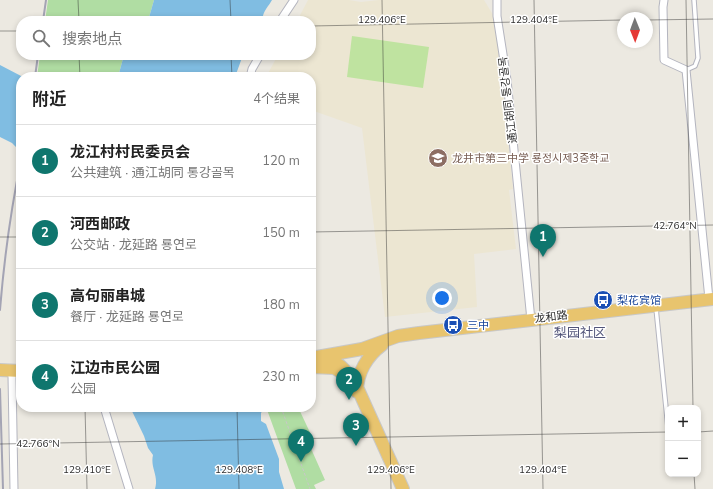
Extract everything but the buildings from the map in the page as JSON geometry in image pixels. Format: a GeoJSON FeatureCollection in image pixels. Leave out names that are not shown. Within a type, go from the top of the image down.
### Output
{"type":"FeatureCollection","features":[{"type":"Feature","properties":{"kind":"highway","name":"龙和路"},"geometry":{"type":"LineString","coordinates":[[392,342],[410,342],[712,302]]}},
{"type":"Feature","properties":{"kind":"highway","name":"龙和路"},"geometry":{"type":"LineString","coordinates":[[392,342],[404,335],[419,332],[656,309]]}},
{"type":"Feature","properties":{"kind":"highway"},"geometry":{"type":"LineString","coordinates":[[316,359],[334,360],[375,350],[392,342]]}},
{"type":"Feature","properties":{"kind":"highway"},"geometry":{"type":"LineString","coordinates":[[316,359],[392,342]]}},
{"type":"Feature","properties":{"kind":"highway"},"geometry":{"type":"LineString","coordinates":[[362,406],[364,389],[369,371],[392,342]]}},
{"type":"Feature","properties":{"kind":"highway"},"geometry":{"type":"LineString","coordinates":[[357,387],[364,365],[375,350]]}},
{"type":"Feature","properties":{"kind":"highway"},"geometry":{"type":"LineString","coordinates":[[334,360],[343,367],[357,387],[362,406],[397,489]]}},
{"type":"Feature","properties":{"kind":"highway"},"geometry":{"type":"LineString","coordinates":[[316,367],[334,368],[341,372],[370,418],[404,489]]}},
{"type":"Feature","properties":{"kind":"highway"},"geometry":{"type":"LineString","coordinates":[[0,370],[14,375]]}},
{"type":"Feature","properties":{"kind":"street"},"geometry":{"type":"LineString","coordinates":[[283,16],[294,0]]}},
{"type":"Feature","properties":{"kind":"street","name":"通江胡同 통강골목"},"geometry":{"type":"LineString","coordinates":[[497,0],[497,16],[507,80],[532,320]]}},
{"type":"Feature","properties":{"kind":"street"},"geometry":{"type":"LineString","coordinates":[[664,0],[664,60],[686,70],[712,302]]}},
{"type":"Feature","properties":{"kind":"street"},"geometry":{"type":"LineString","coordinates":[[251,72],[257,60]]}},
{"type":"Feature","properties":{"kind":"street"},"geometry":{"type":"LineString","coordinates":[[14,375],[14,489]]}},
{"type":"Feature","properties":{"kind":"street"},"geometry":{"type":"LineString","coordinates":[[106,412],[129,489]]}},
{"type":"Feature","properties":{"kind":"lane"},"geometry":{"type":"LineString","coordinates":[[686,70],[695,66],[698,58],[694,0]]}},
{"type":"Feature","properties":{"kind":"lane"},"geometry":{"type":"LineString","coordinates":[[656,309],[666,405]]}},
{"type":"Feature","properties":{"kind":"path"},"geometry":{"type":"LineString","coordinates":[[283,412],[310,489]]}},
{"type":"Feature","properties":{"kind":"shaded area","name":"龙井市第三中学 룡정시제3중학교"},"geometry":{"type":"Polygon","coordinates":[[[308,0],[349,0],[361,2],[379,0],[484,0],[495,18],[513,189],[509,190],[516,249],[474,254],[477,307],[385,317],[362,128],[316,112],[316,72],[269,72],[275,60],[316,60],[316,16],[300,16],[308,0]]]}},
{"type":"Feature","properties":{"kind":"green space"},"geometry":{"type":"Polygon","coordinates":[[[48,0],[154,0],[149,16],[46,16],[48,0]]]}},
{"type":"Feature","properties":{"kind":"green space"},"geometry":{"type":"Polygon","coordinates":[[[352,36],[429,47],[423,88],[347,77],[352,36]]]}},
{"type":"Feature","properties":{"kind":"green space"},"geometry":{"type":"Polygon","coordinates":[[[39,60],[123,60],[119,72],[38,72],[39,60]]]}},
{"type":"Feature","properties":{"kind":"green space"},"geometry":{"type":"Polygon","coordinates":[[[268,412],[300,412],[314,441],[309,444],[325,480],[314,485],[316,489],[296,489],[268,412]]]}},
{"type":"Feature","properties":{"kind":"water"},"geometry":{"type":"Polygon","coordinates":[[[154,0],[272,0],[263,16],[149,16],[154,0]]]}},
{"type":"Feature","properties":{"kind":"water"},"geometry":{"type":"Polygon","coordinates":[[[123,60],[241,60],[237,72],[119,72],[123,60]]]}},
{"type":"Feature","properties":{"kind":"water"},"geometry":{"type":"Polygon","coordinates":[[[0,65],[16,73],[16,147],[12,143],[0,137],[0,65]]]}},
{"type":"Feature","properties":{"kind":"water"},"geometry":{"type":"Polygon","coordinates":[[[132,412],[262,412],[261,421],[266,424],[279,459],[279,472],[284,489],[155,489],[156,480],[152,460],[153,455],[148,448],[132,412]]]}},
{"type":"Feature","properties":{"kind":"railway"},"geometry":{"type":"LineString","coordinates":[[44,16],[46,0]]}},
{"type":"Feature","properties":{"kind":"railway"},"geometry":{"type":"LineString","coordinates":[[36,72],[37,60]]}},
{"type":"Feature","properties":{"kind":"railway"},"geometry":{"type":"LineString","coordinates":[[0,310],[8,235],[16,186]]}},
{"type":"Feature","properties":{"kind":"railway"},"geometry":{"type":"LineString","coordinates":[[0,389],[3,489]]}},
{"type":"Feature","properties":{"kind":"place","name":"龙井市第三中学 룡정시제3중학교"},"geometry":{"type":"Point","coordinates":[438,158]}},
{"type":"Feature","properties":{"kind":"place","name":"龙江村村民委员会"},"geometry":{"type":"Point","coordinates":[543,257]}},
{"type":"Feature","properties":{"kind":"place","name":"梨花宾馆"},"geometry":{"type":"Point","coordinates":[603,300]}},
{"type":"Feature","properties":{"kind":"place","name":"三中"},"geometry":{"type":"Point","coordinates":[453,325]}},
{"type":"Feature","properties":{"kind":"place","name":"河西邮政"},"geometry":{"type":"Point","coordinates":[349,400]}},
{"type":"Feature","properties":{"kind":"place","name":"高句丽串城"},"geometry":{"type":"Point","coordinates":[356,446]}},
{"type":"Feature","properties":{"kind":"place","name":"江边市民公园"},"geometry":{"type":"Point","coordinates":[301,462]}},
{"type":"Feature","properties":{"kind":"district","name":"梨园社区"},"geometry":{"type":"Point","coordinates":[580,333]}}]}
